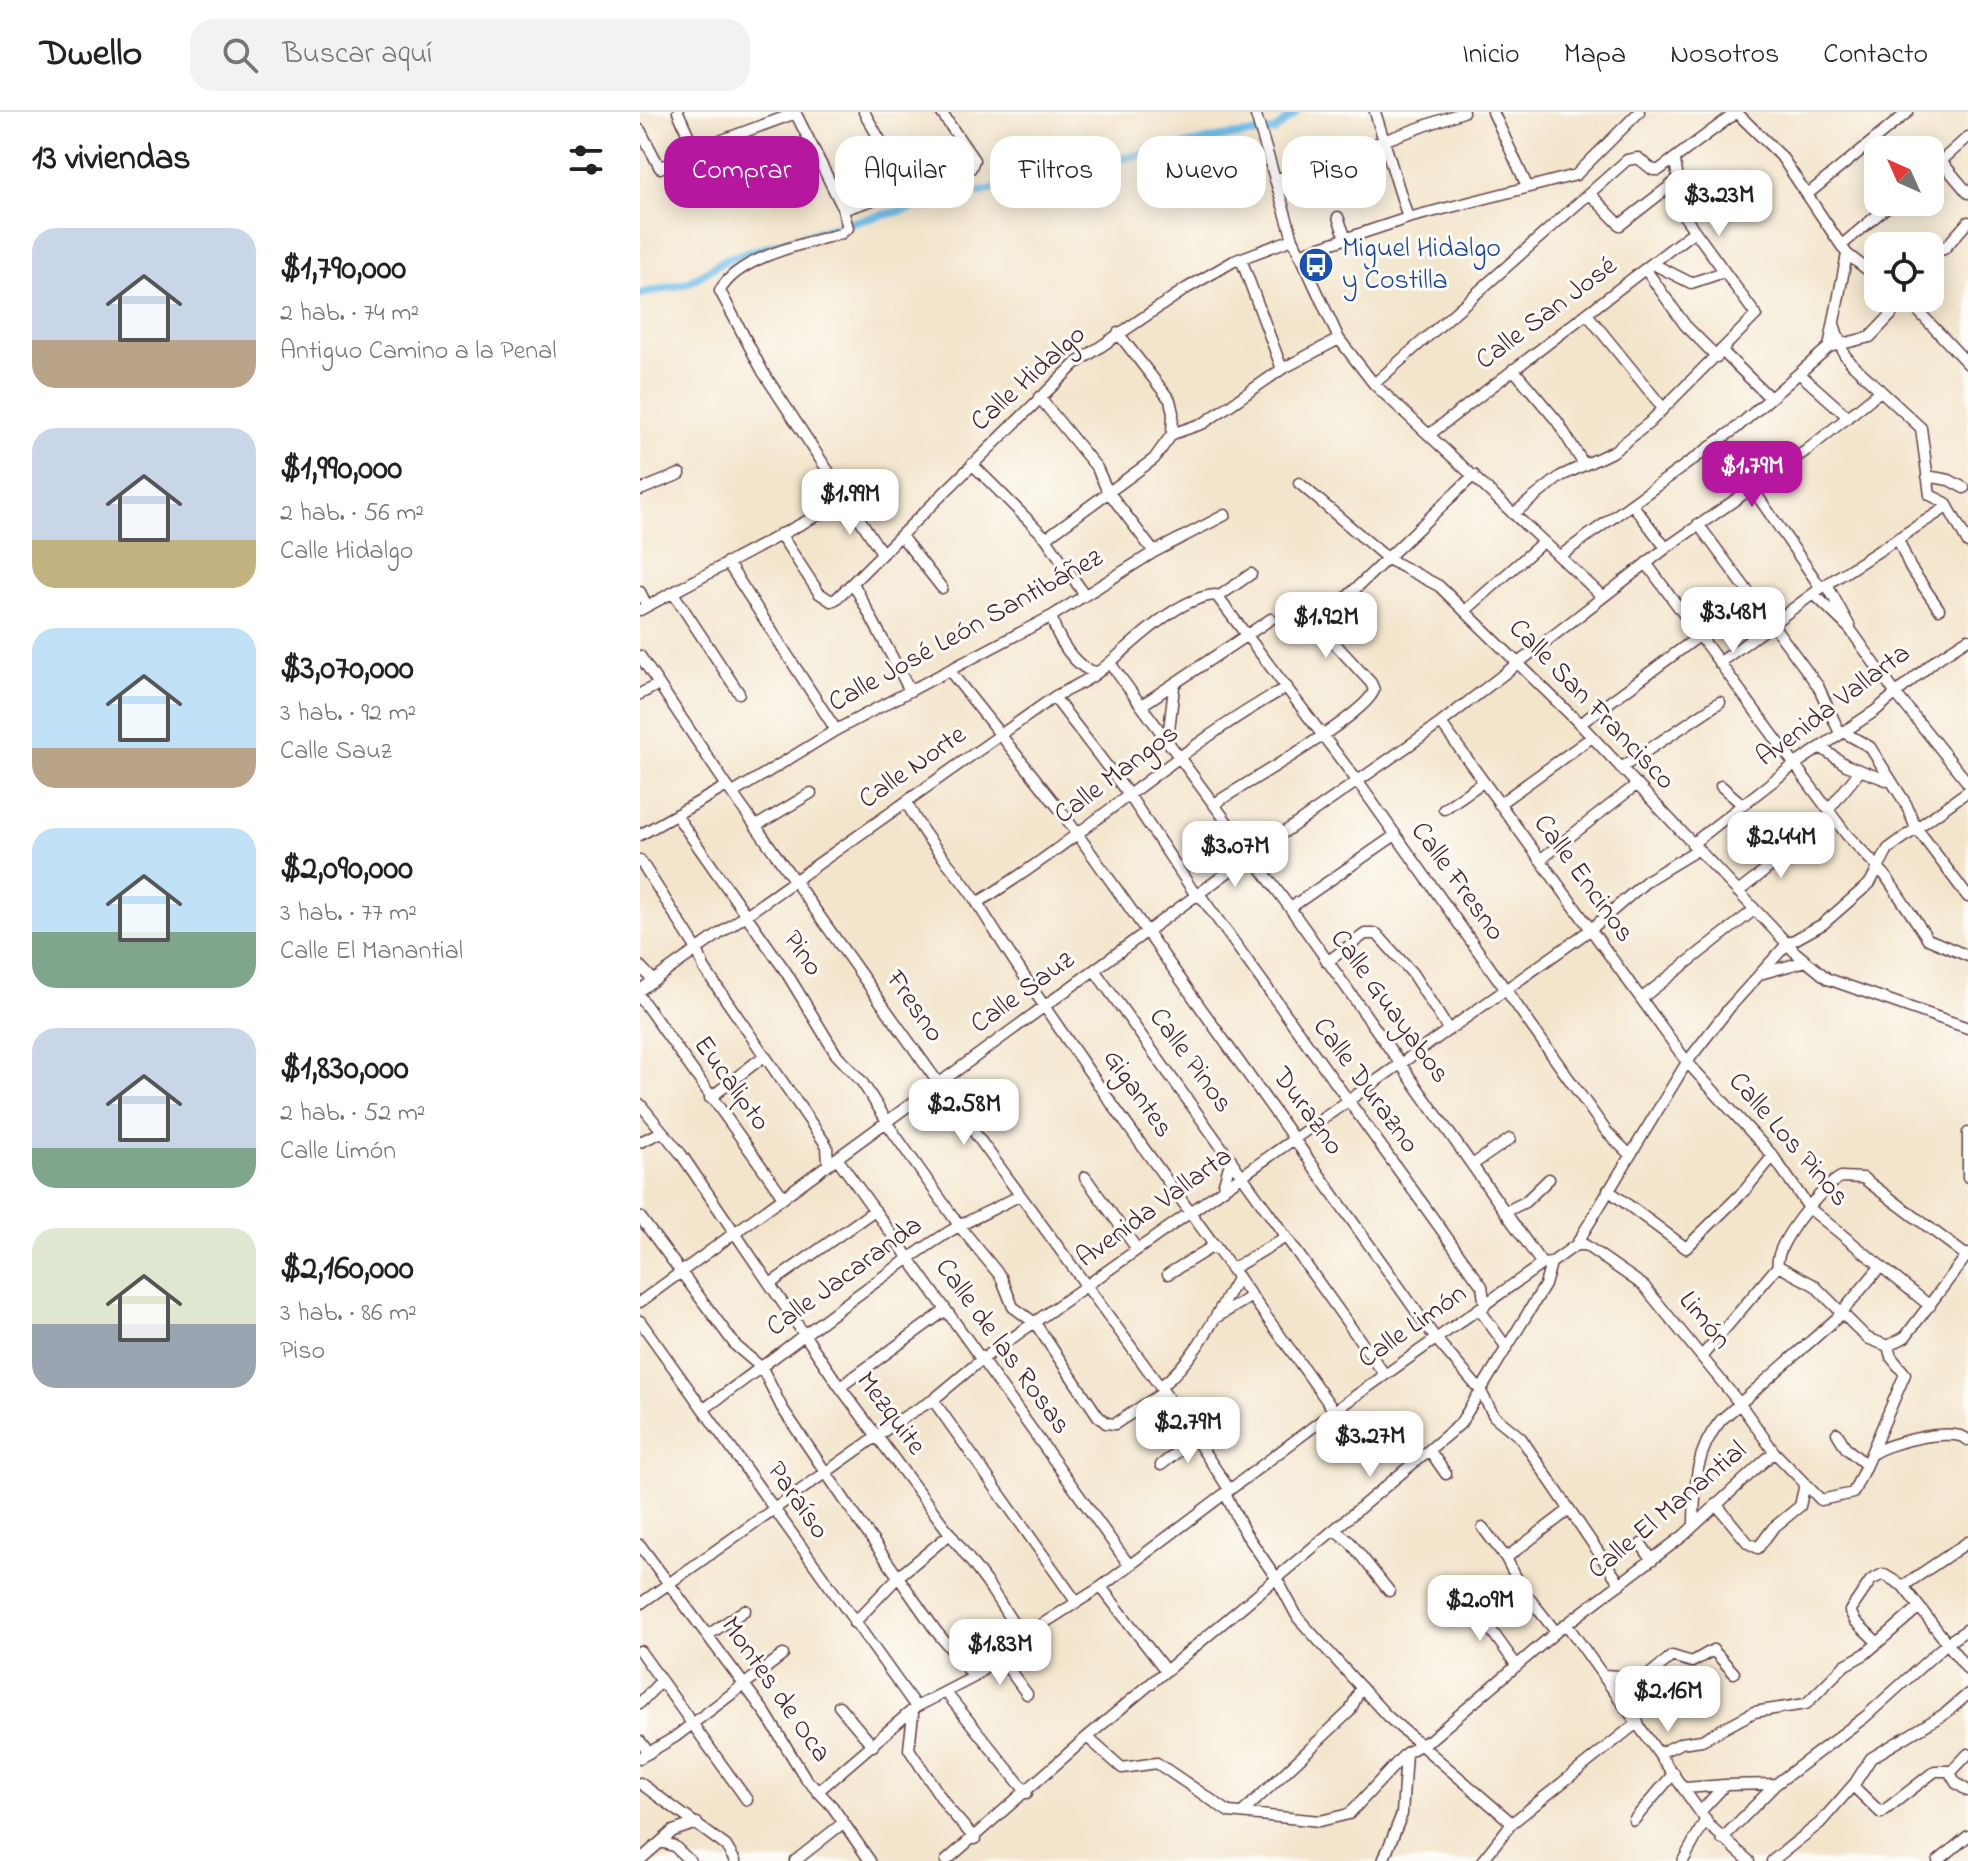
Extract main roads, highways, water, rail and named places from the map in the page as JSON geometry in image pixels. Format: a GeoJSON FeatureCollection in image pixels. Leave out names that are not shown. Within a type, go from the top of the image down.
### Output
{"type":"FeatureCollection","features":[{"type":"Feature","properties":{"kind":"waterway"},"geometry":{"type":"LineString","coordinates":[[640,294],[688,283],[728,258],[853,222],[1222,137],[1274,131],[1296,112]]}},
{"type":"Feature","properties":{"kind":"place","name":"Miguel Hidalgo y Costilla"},"geometry":{"type":"Point","coordinates":[1316,265]}}]}
